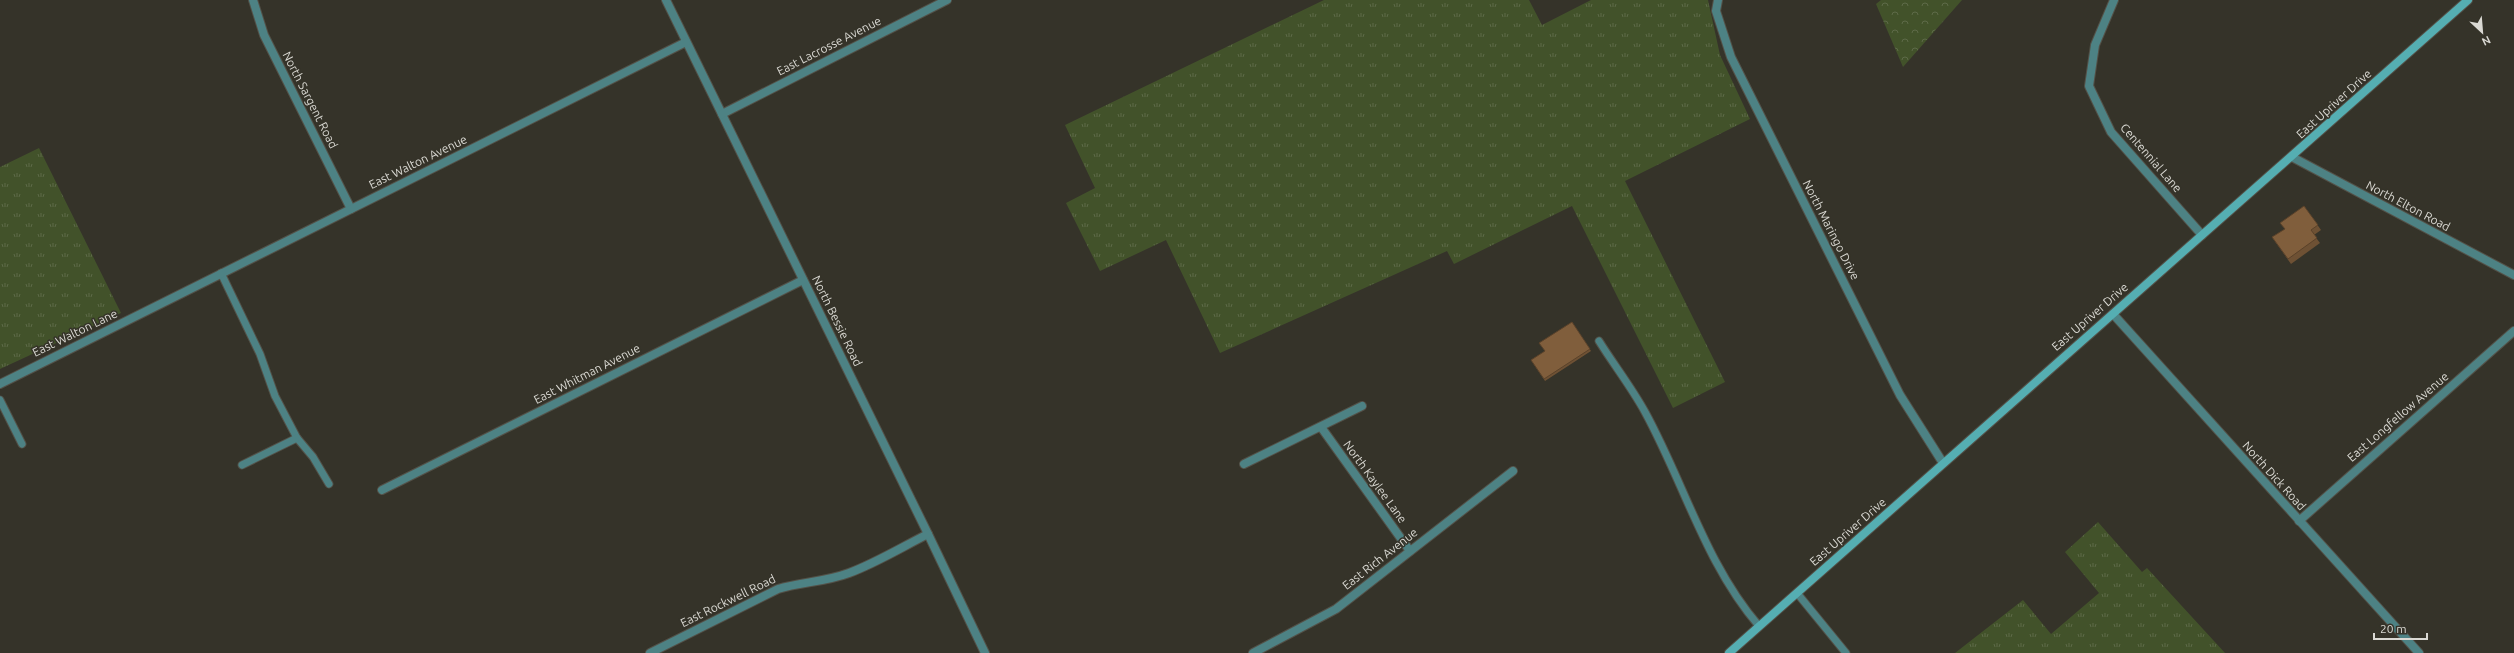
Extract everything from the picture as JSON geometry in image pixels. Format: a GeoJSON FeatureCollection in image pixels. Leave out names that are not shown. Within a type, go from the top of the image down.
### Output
{"type":"FeatureCollection","features":[{"type":"Feature","properties":{"kind":"main road","name":"East Upriver Drive"},"geometry":{"type":"LineString","coordinates":[[1729,653],[2292,157],[2465,1]]}},
{"type":"Feature","properties":{"kind":"street","name":"North Sargent Road"},"geometry":{"type":"LineString","coordinates":[[253,0],[264,35],[351,209]]}},
{"type":"Feature","properties":{"kind":"street","name":"North Bessie Road"},"geometry":{"type":"LineString","coordinates":[[666,0],[985,653]]}},
{"type":"Feature","properties":{"kind":"street","name":"East Lacrosse Avenue"},"geometry":{"type":"LineString","coordinates":[[722,114],[946,0]]}},
{"type":"Feature","properties":{"kind":"street","name":"North Maringo Drive"},"geometry":{"type":"LineString","coordinates":[[1718,0],[1716,11],[1731,57],[1900,395],[1943,463]]}},
{"type":"Feature","properties":{"kind":"street","name":"Centennial Lane"},"geometry":{"type":"LineString","coordinates":[[2114,0],[2095,45],[2089,86],[2111,132],[2202,235]]}},
{"type":"Feature","properties":{"kind":"street","name":"East Walton Avenue"},"geometry":{"type":"LineString","coordinates":[[161,304],[686,42]]}},
{"type":"Feature","properties":{"kind":"street","name":"North Elton Road"},"geometry":{"type":"LineString","coordinates":[[2292,157],[2514,276]]}},
{"type":"Feature","properties":{"kind":"street","name":"East Whitman Avenue"},"geometry":{"type":"LineString","coordinates":[[382,490],[803,280]]}},
{"type":"Feature","properties":{"kind":"street","name":"East Walton Lane"},"geometry":{"type":"LineString","coordinates":[[0,384],[161,304]]}},
{"type":"Feature","properties":{"kind":"street","name":"North Dick Road"},"geometry":{"type":"LineString","coordinates":[[2113,314],[2419,653]]}},
{"type":"Feature","properties":{"kind":"street","name":"East Longfellow Avenue"},"geometry":{"type":"LineString","coordinates":[[2299,521],[2514,331]]}},
{"type":"Feature","properties":{"kind":"street"},"geometry":{"type":"LineString","coordinates":[[1244,464],[1362,406]]}},
{"type":"Feature","properties":{"kind":"street","name":"North Kaylee Lane"},"geometry":{"type":"LineString","coordinates":[[1321,427],[1410,551]]}},
{"type":"Feature","properties":{"kind":"street","name":"East Rich Avenue"},"geometry":{"type":"LineString","coordinates":[[1253,653],[1336,609],[1513,471]]}},
{"type":"Feature","properties":{"kind":"street","name":"East Rockwell Road"},"geometry":{"type":"LineString","coordinates":[[650,653],[778,589],[799,583],[821,582],[850,573],[928,534]]}},
{"type":"Feature","properties":{"kind":"lane"},"geometry":{"type":"LineString","coordinates":[[221,273],[260,354],[275,396],[297,438],[313,457],[328,484]]}},
{"type":"Feature","properties":{"kind":"lane"},"geometry":{"type":"LineString","coordinates":[[1599,341],[1645,412],[1713,556],[1738,603],[1759,626]]}},
{"type":"Feature","properties":{"kind":"lane"},"geometry":{"type":"LineString","coordinates":[[0,400],[22,444]]}},
{"type":"Feature","properties":{"kind":"lane"},"geometry":{"type":"LineString","coordinates":[[242,465],[297,438]]}},
{"type":"Feature","properties":{"kind":"lane"},"geometry":{"type":"LineString","coordinates":[[1797,593],[1846,653]]}},
{"type":"Feature","properties":{"kind":"green space"},"geometry":{"type":"Polygon","coordinates":[[[1324,0],[1529,0],[1542,25],[1591,0],[1708,0],[1720,55],[1750,119],[1625,181],[1725,382],[1673,408],[1572,206],[1454,264],[1447,251],[1220,353],[1166,240],[1100,271],[1066,203],[1095,188],[1065,125],[1324,0]]]}},
{"type":"Feature","properties":{"kind":"green space"},"geometry":{"type":"Polygon","coordinates":[[[1881,0],[1962,0],[1903,67],[1876,4],[1881,0]]]}},
{"type":"Feature","properties":{"kind":"green space"},"geometry":{"type":"Polygon","coordinates":[[[39,148],[121,313],[0,369],[0,167],[39,148]]]}},
{"type":"Feature","properties":{"kind":"green space"},"geometry":{"type":"Polygon","coordinates":[[[2098,522],[2142,572],[2147,568],[2225,653],[1955,653],[2023,600],[2051,634],[2099,593],[2065,552],[2098,522]]]}},
{"type":"Feature","properties":{"kind":"building"},"geometry":{"type":"Polygon","coordinates":[[[2304,206],[2318,225],[2311,230],[2317,238],[2288,259],[2272,237],[2285,229],[2280,223],[2304,206]]]}},
{"type":"Feature","properties":{"kind":"building"},"geometry":{"type":"Polygon","coordinates":[[[1572,322],[1590,349],[1544,379],[1531,360],[1545,351],[1539,343],[1572,322]]]}}]}
